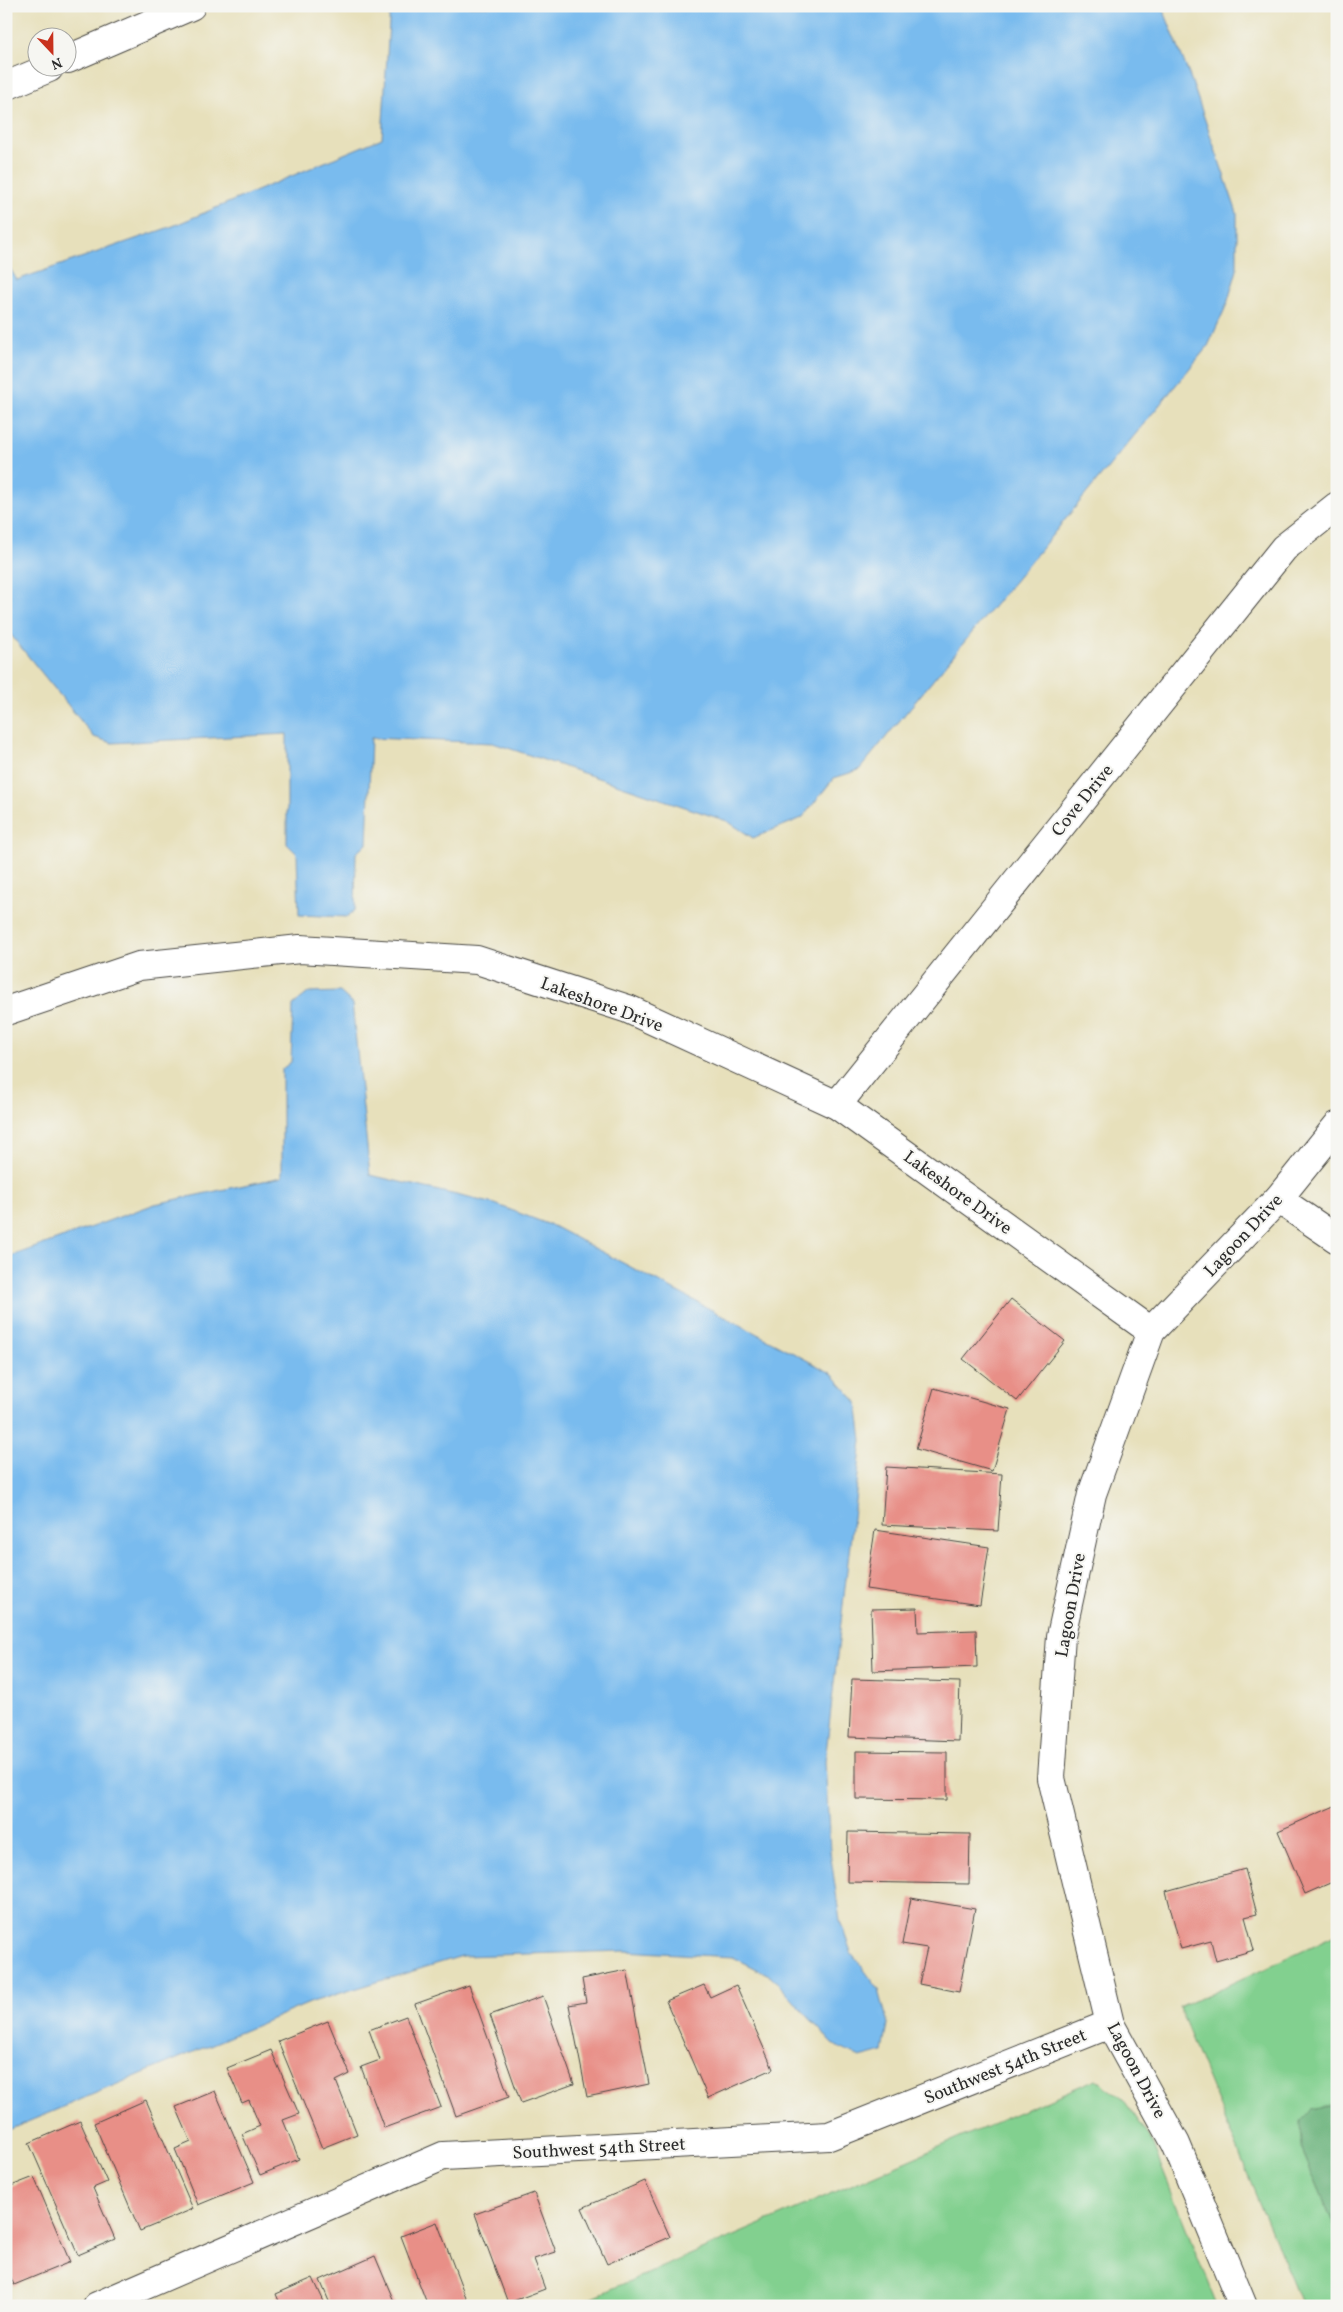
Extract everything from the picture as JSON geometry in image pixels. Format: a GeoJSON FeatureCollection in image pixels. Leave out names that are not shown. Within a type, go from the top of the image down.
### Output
{"type":"FeatureCollection","features":[{"type":"Feature","properties":{"kind":"street"},"geometry":{"type":"LineString","coordinates":[[78,56],[191,6]]}},
{"type":"Feature","properties":{"kind":"street"},"geometry":{"type":"LineString","coordinates":[[6,86],[28,77]]}},
{"type":"Feature","properties":{"kind":"street","name":"Cove Drive"},"geometry":{"type":"LineString","coordinates":[[838,1105],[1284,548],[1337,506]]}},
{"type":"Feature","properties":{"kind":"street","name":"Lakeshore Drive"},"geometry":{"type":"LineString","coordinates":[[6,1011],[139,966],[300,949],[477,960],[628,1009],[838,1105],[1151,1331]]}},
{"type":"Feature","properties":{"kind":"street","name":"Lagoon Drive"},"geometry":{"type":"LineString","coordinates":[[1243,2306],[1176,2144],[1110,2024],[1051,1778],[1061,1636],[1092,1494],[1151,1331],[1278,1199],[1337,1126]]}},
{"type":"Feature","properties":{"kind":"street"},"geometry":{"type":"LineString","coordinates":[[1278,1199],[1337,1239]]}},
{"type":"Feature","properties":{"kind":"street","name":"Southwest 54th Street"},"geometry":{"type":"LineString","coordinates":[[96,2306],[442,2156],[829,2136],[1110,2024]]}},
{"type":"Feature","properties":{"kind":"green space"},"geometry":{"type":"Polygon","coordinates":[[[1337,1934],[1337,2104],[1334,2104],[1302,2150],[1337,2232],[1337,2306],[1302,2306],[1179,2008],[1337,1934]]]}},
{"type":"Feature","properties":{"kind":"green space"},"geometry":{"type":"Polygon","coordinates":[[[1096,2079],[1123,2099],[1149,2136],[1217,2306],[572,2306],[1096,2079]]]}},
{"type":"Feature","properties":{"kind":"green space"},"geometry":{"type":"Polygon","coordinates":[[[1337,2104],[1337,2232],[1302,2150],[1301,2121],[1312,2110],[1337,2104]]]}},
{"type":"Feature","properties":{"kind":"water"},"geometry":{"type":"Polygon","coordinates":[[[390,6],[1162,6],[1192,82],[1237,213],[1237,270],[1227,304],[1208,346],[859,770],[834,778],[802,818],[753,838],[727,821],[493,743],[371,738],[367,844],[356,853],[355,909],[348,917],[299,915],[297,854],[287,844],[287,734],[112,743],[94,737],[6,629],[6,262],[17,280],[173,226],[382,138],[390,6]]]}},
{"type":"Feature","properties":{"kind":"water"},"geometry":{"type":"Polygon","coordinates":[[[340,992],[352,1003],[370,1175],[495,1204],[553,1226],[831,1373],[857,1402],[862,1440],[825,1761],[830,1851],[840,1921],[851,1952],[879,1990],[888,2024],[883,2052],[860,2058],[833,2044],[771,1976],[733,1957],[625,1951],[462,1956],[312,2002],[6,2131],[6,1258],[155,1204],[282,1177],[282,1069],[291,1062],[293,1005],[308,993],[340,992]]]}},
{"type":"Feature","properties":{"kind":"building"},"geometry":{"type":"Polygon","coordinates":[[[1011,1299],[1065,1341],[1017,1401],[963,1359],[1011,1299]]]}},
{"type":"Feature","properties":{"kind":"building"},"geometry":{"type":"Polygon","coordinates":[[[934,1388],[1010,1409],[992,1471],[916,1449],[934,1388]]]}},
{"type":"Feature","properties":{"kind":"building"},"geometry":{"type":"Polygon","coordinates":[[[886,1467],[1002,1474],[998,1531],[882,1525],[886,1467]]]}},
{"type":"Feature","properties":{"kind":"building"},"geometry":{"type":"Polygon","coordinates":[[[875,1530],[989,1547],[980,1605],[866,1589],[875,1530]]]}},
{"type":"Feature","properties":{"kind":"building"},"geometry":{"type":"Polygon","coordinates":[[[917,1608],[918,1632],[976,1630],[977,1667],[873,1671],[871,1609],[917,1608]]]}},
{"type":"Feature","properties":{"kind":"building"},"geometry":{"type":"Polygon","coordinates":[[[852,1679],[960,1682],[958,1741],[849,1737],[852,1679]]]}},
{"type":"Feature","properties":{"kind":"building"},"geometry":{"type":"Polygon","coordinates":[[[856,1751],[947,1752],[947,1800],[856,1799],[856,1751]]]}},
{"type":"Feature","properties":{"kind":"building"},"geometry":{"type":"Polygon","coordinates":[[[1337,1805],[1337,1880],[1305,1894],[1278,1831],[1337,1805]]]}},
{"type":"Feature","properties":{"kind":"building"},"geometry":{"type":"Polygon","coordinates":[[[848,1832],[970,1834],[969,1884],[847,1882],[848,1832]]]}},
{"type":"Feature","properties":{"kind":"building"},"geometry":{"type":"Polygon","coordinates":[[[1245,1869],[1257,1914],[1245,1917],[1254,1950],[1216,1961],[1211,1941],[1181,1949],[1166,1891],[1245,1869]]]}},
{"type":"Feature","properties":{"kind":"building"},"geometry":{"type":"Polygon","coordinates":[[[911,1898],[975,1909],[959,1992],[919,1984],[927,1948],[902,1944],[911,1898]]]}},
{"type":"Feature","properties":{"kind":"building"},"geometry":{"type":"Polygon","coordinates":[[[627,1970],[649,2084],[587,2097],[569,2005],[586,2002],[582,1979],[627,1970]]]}},
{"type":"Feature","properties":{"kind":"building"},"geometry":{"type":"Polygon","coordinates":[[[469,1985],[509,2097],[456,2116],[415,2004],[469,1985]]]}},
{"type":"Feature","properties":{"kind":"building"},"geometry":{"type":"Polygon","coordinates":[[[704,1985],[710,1997],[736,1985],[773,2069],[708,2098],[666,2001],[704,1985]]]}},
{"type":"Feature","properties":{"kind":"building"},"geometry":{"type":"Polygon","coordinates":[[[543,1996],[574,2084],[521,2103],[490,2015],[543,1996]]]}},
{"type":"Feature","properties":{"kind":"building"},"geometry":{"type":"Polygon","coordinates":[[[406,2016],[441,2107],[384,2128],[361,2067],[380,2060],[369,2030],[406,2016]]]}},
{"type":"Feature","properties":{"kind":"building"},"geometry":{"type":"Polygon","coordinates":[[[328,2021],[350,2074],[336,2081],[357,2134],[322,2148],[278,2041],[328,2021]]]}},
{"type":"Feature","properties":{"kind":"building"},"geometry":{"type":"Polygon","coordinates":[[[271,2050],[299,2114],[283,2120],[299,2159],[260,2175],[242,2134],[260,2126],[249,2100],[242,2103],[227,2068],[271,2050]]]}},
{"type":"Feature","properties":{"kind":"building"},"geometry":{"type":"Polygon","coordinates":[[[215,2091],[254,2182],[198,2205],[175,2149],[191,2142],[176,2107],[215,2091]]]}},
{"type":"Feature","properties":{"kind":"building"},"geometry":{"type":"Polygon","coordinates":[[[146,2100],[193,2209],[140,2231],[94,2123],[146,2100]]]}},
{"type":"Feature","properties":{"kind":"building"},"geometry":{"type":"Polygon","coordinates":[[[80,2121],[107,2182],[93,2188],[115,2239],[78,2255],[29,2143],[80,2121]]]}},
{"type":"Feature","properties":{"kind":"building"},"geometry":{"type":"Polygon","coordinates":[[[34,2177],[70,2262],[14,2285],[6,2266],[6,2188],[34,2177]]]}},
{"type":"Feature","properties":{"kind":"building"},"geometry":{"type":"Polygon","coordinates":[[[645,2181],[670,2237],[607,2264],[582,2208],[645,2181]]]}},
{"type":"Feature","properties":{"kind":"building"},"geometry":{"type":"Polygon","coordinates":[[[534,2193],[556,2252],[534,2259],[545,2289],[508,2303],[475,2214],[534,2193]]]}},
{"type":"Feature","properties":{"kind":"building"},"geometry":{"type":"Polygon","coordinates":[[[437,2222],[469,2306],[428,2306],[401,2236],[437,2222]]]}},
{"type":"Feature","properties":{"kind":"building"},"geometry":{"type":"Polygon","coordinates":[[[375,2256],[396,2306],[331,2306],[320,2280],[375,2256]]]}},
{"type":"Feature","properties":{"kind":"building"},"geometry":{"type":"Polygon","coordinates":[[[313,2278],[326,2306],[281,2306],[276,2294],[313,2278]]]}}]}
